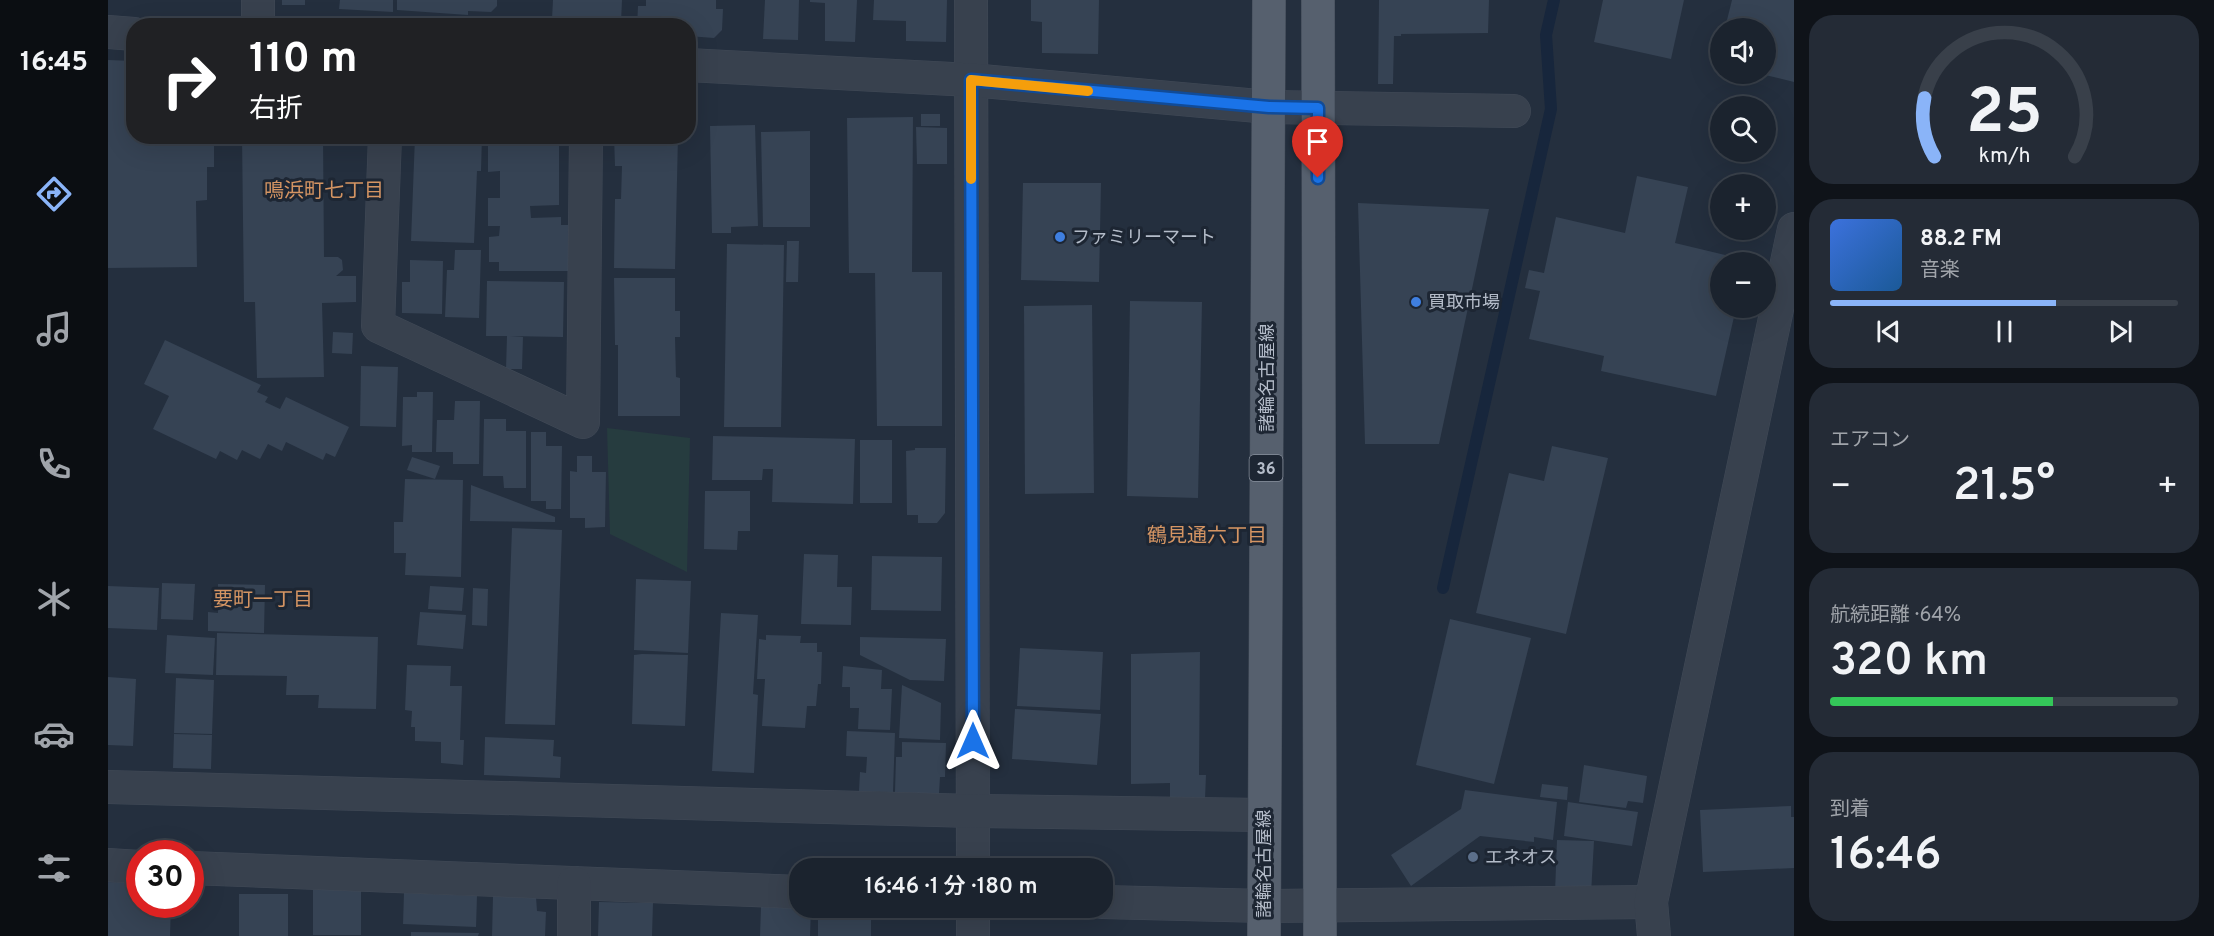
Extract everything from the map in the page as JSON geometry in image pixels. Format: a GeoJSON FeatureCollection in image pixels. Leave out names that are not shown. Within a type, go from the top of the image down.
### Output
{"type":"FeatureCollection","features":[{"type":"Feature","properties":{"kind":"main road","name":"諸輪名古屋線"},"geometry":{"type":"LineString","coordinates":[[1264,921],[1269,0]]}},
{"type":"Feature","properties":{"kind":"main road"},"geometry":{"type":"LineString","coordinates":[[1318,0],[1320,921]]}},
{"type":"Feature","properties":{"kind":"street"},"geometry":{"type":"LineString","coordinates":[[258,0],[258,18]]}},
{"type":"Feature","properties":{"kind":"street"},"geometry":{"type":"LineString","coordinates":[[971,0],[973,858]]}},
{"type":"Feature","properties":{"kind":"street"},"geometry":{"type":"LineString","coordinates":[[108,32],[126,33]]}},
{"type":"Feature","properties":{"kind":"street"},"geometry":{"type":"LineString","coordinates":[[696,65],[971,80],[1269,107],[1514,111]]}},
{"type":"Feature","properties":{"kind":"street"},"geometry":{"type":"LineString","coordinates":[[385,144],[378,326],[584,422],[586,144]]}},
{"type":"Feature","properties":{"kind":"street"},"geometry":{"type":"LineString","coordinates":[[1654,936],[1652,902],[1794,229]]}},
{"type":"Feature","properties":{"kind":"street"},"geometry":{"type":"LineString","coordinates":[[108,787],[973,811],[1263,816]]}},
{"type":"Feature","properties":{"kind":"street"},"geometry":{"type":"LineString","coordinates":[[108,866],[126,867]]}},
{"type":"Feature","properties":{"kind":"street"},"geometry":{"type":"LineString","coordinates":[[204,869],[789,892]]}},
{"type":"Feature","properties":{"kind":"street"},"geometry":{"type":"LineString","coordinates":[[573,936],[574,883]]}},
{"type":"Feature","properties":{"kind":"street"},"geometry":{"type":"LineString","coordinates":[[1113,903],[1264,921],[1320,921],[1652,902]]}},
{"type":"Feature","properties":{"kind":"street"},"geometry":{"type":"LineString","coordinates":[[973,918],[973,936]]}},
{"type":"Feature","properties":{"kind":"green space"},"geometry":{"type":"Polygon","coordinates":[[[607,428],[690,438],[687,572],[610,534],[607,428]]]}},
{"type":"Feature","properties":{"kind":"building"},"geometry":{"type":"Polygon","coordinates":[[[282,0],[305,0],[305,5],[282,5],[282,0]]]}},
{"type":"Feature","properties":{"kind":"building"},"geometry":{"type":"Polygon","coordinates":[[[340,0],[393,0],[393,12],[339,9],[340,0]]]}},
{"type":"Feature","properties":{"kind":"building"},"geometry":{"type":"Polygon","coordinates":[[[397,0],[497,0],[497,6],[491,12],[468,11],[468,15],[397,10],[397,0]]]}},
{"type":"Feature","properties":{"kind":"building"},"geometry":{"type":"Polygon","coordinates":[[[553,0],[622,0],[621,18],[552,18],[553,0]]]}},
{"type":"Feature","properties":{"kind":"building"},"geometry":{"type":"Polygon","coordinates":[[[646,0],[716,0],[716,9],[723,9],[722,30],[714,38],[696,37],[696,18],[637,18],[638,6],[646,6],[646,0]]]}},
{"type":"Feature","properties":{"kind":"building"},"geometry":{"type":"Polygon","coordinates":[[[765,0],[799,0],[798,40],[763,39],[765,0]]]}},
{"type":"Feature","properties":{"kind":"building"},"geometry":{"type":"Polygon","coordinates":[[[810,0],[857,0],[855,42],[825,41],[825,3],[810,2],[810,0]]]}},
{"type":"Feature","properties":{"kind":"building"},"geometry":{"type":"Polygon","coordinates":[[[874,0],[947,0],[946,42],[906,41],[906,21],[873,20],[874,0]]]}},
{"type":"Feature","properties":{"kind":"building"},"geometry":{"type":"Polygon","coordinates":[[[1031,0],[1099,0],[1098,54],[1042,53],[1042,22],[1031,21],[1031,0]]]}},
{"type":"Feature","properties":{"kind":"building"},"geometry":{"type":"Polygon","coordinates":[[[1379,0],[1489,0],[1488,33],[1394,36],[1393,84],[1378,84],[1379,0]]]}},
{"type":"Feature","properties":{"kind":"building"},"geometry":{"type":"Polygon","coordinates":[[[1603,0],[1684,0],[1671,59],[1594,42],[1603,0]]]}},
{"type":"Feature","properties":{"kind":"building"},"geometry":{"type":"Polygon","coordinates":[[[1732,0],[1794,0],[1794,82],[1776,78],[1776,18],[1728,18],[1732,0]]]}},
{"type":"Feature","properties":{"kind":"building"},"geometry":{"type":"Polygon","coordinates":[[[108,60],[126,61],[126,144],[214,144],[214,167],[207,167],[207,200],[196,201],[197,267],[108,268],[108,60]]]}},
{"type":"Feature","properties":{"kind":"building"},"geometry":{"type":"Polygon","coordinates":[[[921,114],[940,114],[940,126],[921,126],[921,114]]]}},
{"type":"Feature","properties":{"kind":"building"},"geometry":{"type":"Polygon","coordinates":[[[913,117],[912,272],[942,272],[942,426],[877,426],[875,273],[849,273],[847,118],[913,117]]]}},
{"type":"Feature","properties":{"kind":"building"},"geometry":{"type":"Polygon","coordinates":[[[755,125],[758,226],[731,227],[731,233],[712,233],[710,126],[755,125]]]}},
{"type":"Feature","properties":{"kind":"building"},"geometry":{"type":"Polygon","coordinates":[[[916,127],[947,128],[947,164],[917,164],[916,127]]]}},
{"type":"Feature","properties":{"kind":"building"},"geometry":{"type":"Polygon","coordinates":[[[810,131],[810,227],[763,227],[761,132],[810,131]]]}},
{"type":"Feature","properties":{"kind":"building"},"geometry":{"type":"Polygon","coordinates":[[[242,144],[323,144],[324,257],[338,257],[342,260],[343,270],[336,276],[356,276],[356,302],[322,303],[324,377],[257,378],[255,302],[244,302],[242,144]]]}},
{"type":"Feature","properties":{"kind":"building"},"geometry":{"type":"Polygon","coordinates":[[[415,144],[482,144],[481,171],[477,171],[474,243],[411,241],[415,144]]]}},
{"type":"Feature","properties":{"kind":"building"},"geometry":{"type":"Polygon","coordinates":[[[488,144],[559,144],[559,205],[530,206],[531,218],[561,217],[561,225],[571,225],[571,271],[499,271],[499,262],[489,262],[489,237],[499,236],[500,226],[488,226],[488,198],[500,198],[500,171],[488,172],[488,144]]]}},
{"type":"Feature","properties":{"kind":"building"},"geometry":{"type":"Polygon","coordinates":[[[614,144],[678,144],[675,269],[614,268],[615,199],[621,199],[622,166],[615,166],[614,144]]]}},
{"type":"Feature","properties":{"kind":"building"},"geometry":{"type":"Polygon","coordinates":[[[1637,176],[1688,187],[1675,243],[1713,252],[1710,252],[1710,318],[1734,318],[1716,396],[1601,371],[1604,356],[1529,339],[1540,291],[1525,288],[1529,270],[1544,273],[1556,217],[1625,233],[1637,176]]]}},
{"type":"Feature","properties":{"kind":"building"},"geometry":{"type":"Polygon","coordinates":[[[1023,183],[1101,183],[1099,282],[1021,280],[1023,183]]]}},
{"type":"Feature","properties":{"kind":"building"},"geometry":{"type":"Polygon","coordinates":[[[1358,203],[1489,209],[1439,444],[1365,444],[1358,203]]]}},
{"type":"Feature","properties":{"kind":"building"},"geometry":{"type":"Polygon","coordinates":[[[787,241],[799,241],[798,282],[786,282],[787,241]]]}},
{"type":"Feature","properties":{"kind":"building"},"geometry":{"type":"Polygon","coordinates":[[[727,244],[784,245],[781,427],[724,427],[727,244]]]}},
{"type":"Feature","properties":{"kind":"building"},"geometry":{"type":"Polygon","coordinates":[[[455,250],[481,250],[479,318],[445,317],[447,270],[454,270],[455,250]]]}},
{"type":"Feature","properties":{"kind":"building"},"geometry":{"type":"Polygon","coordinates":[[[410,260],[443,261],[442,314],[402,313],[402,282],[410,282],[410,260]]]}},
{"type":"Feature","properties":{"kind":"building"},"geometry":{"type":"Polygon","coordinates":[[[614,278],[675,278],[675,311],[680,311],[680,337],[675,337],[676,377],[680,378],[680,416],[618,416],[618,345],[615,345],[614,278]]]}},
{"type":"Feature","properties":{"kind":"building"},"geometry":{"type":"Polygon","coordinates":[[[487,281],[564,282],[563,337],[510,336],[523,337],[522,369],[506,369],[507,336],[486,336],[487,281]]]}},
{"type":"Feature","properties":{"kind":"building"},"geometry":{"type":"Polygon","coordinates":[[[1130,301],[1202,302],[1198,498],[1127,496],[1130,301]]]}},
{"type":"Feature","properties":{"kind":"building"},"geometry":{"type":"Polygon","coordinates":[[[1092,305],[1094,493],[1025,494],[1024,306],[1092,305]]]}},
{"type":"Feature","properties":{"kind":"building"},"geometry":{"type":"Polygon","coordinates":[[[333,332],[353,333],[352,354],[332,353],[333,332]]]}},
{"type":"Feature","properties":{"kind":"building"},"geometry":{"type":"Polygon","coordinates":[[[165,340],[261,385],[257,392],[268,397],[265,402],[280,409],[286,397],[349,427],[335,457],[326,453],[323,460],[286,442],[282,451],[268,444],[260,459],[242,450],[237,460],[220,451],[216,459],[153,429],[169,396],[144,384],[165,340]]]}},
{"type":"Feature","properties":{"kind":"building"},"geometry":{"type":"Polygon","coordinates":[[[361,366],[398,367],[396,427],[360,426],[361,366]]]}},
{"type":"Feature","properties":{"kind":"building"},"geometry":{"type":"Polygon","coordinates":[[[417,392],[433,392],[432,452],[412,452],[412,445],[402,446],[403,397],[417,397],[417,392]]]}},
{"type":"Feature","properties":{"kind":"building"},"geometry":{"type":"Polygon","coordinates":[[[455,401],[480,401],[479,464],[453,464],[453,452],[436,452],[437,420],[454,420],[455,401]]]}},
{"type":"Feature","properties":{"kind":"building"},"geometry":{"type":"Polygon","coordinates":[[[484,419],[506,419],[506,431],[526,431],[526,488],[504,488],[503,476],[483,476],[484,419]]]}},
{"type":"Feature","properties":{"kind":"building"},"geometry":{"type":"Polygon","coordinates":[[[531,432],[546,432],[546,446],[562,446],[561,509],[546,509],[546,501],[531,501],[531,432]]]}},
{"type":"Feature","properties":{"kind":"building"},"geometry":{"type":"Polygon","coordinates":[[[713,436],[855,439],[853,504],[772,502],[773,469],[763,469],[762,480],[712,480],[713,436]]]}},
{"type":"Feature","properties":{"kind":"building"},"geometry":{"type":"Polygon","coordinates":[[[860,440],[892,440],[892,503],[860,503],[860,440]]]}},
{"type":"Feature","properties":{"kind":"building"},"geometry":{"type":"Polygon","coordinates":[[[1552,446],[1608,458],[1566,634],[1476,613],[1509,473],[1544,481],[1552,446]]]}},
{"type":"Feature","properties":{"kind":"building"},"geometry":{"type":"Polygon","coordinates":[[[915,448],[946,448],[945,513],[937,523],[918,523],[918,515],[907,515],[906,451],[915,450],[915,448]]]}},
{"type":"Feature","properties":{"kind":"building"},"geometry":{"type":"Polygon","coordinates":[[[577,456],[592,456],[592,472],[606,472],[605,527],[585,528],[585,518],[570,518],[570,471],[577,472],[577,456]]]}},
{"type":"Feature","properties":{"kind":"building"},"geometry":{"type":"Polygon","coordinates":[[[412,457],[440,466],[435,479],[407,470],[412,457]]]}},
{"type":"Feature","properties":{"kind":"building"},"geometry":{"type":"Polygon","coordinates":[[[405,479],[463,480],[461,577],[405,575],[406,553],[394,553],[394,522],[403,522],[405,479]]]}},
{"type":"Feature","properties":{"kind":"building"},"geometry":{"type":"Polygon","coordinates":[[[471,485],[555,517],[555,522],[470,521],[471,485]]]}},
{"type":"Feature","properties":{"kind":"building"},"geometry":{"type":"Polygon","coordinates":[[[705,491],[750,491],[750,531],[738,531],[737,550],[704,549],[705,491]]]}},
{"type":"Feature","properties":{"kind":"building"},"geometry":{"type":"Polygon","coordinates":[[[512,528],[562,530],[555,725],[505,724],[512,528]]]}},
{"type":"Feature","properties":{"kind":"building"},"geometry":{"type":"Polygon","coordinates":[[[804,554],[838,555],[837,587],[852,587],[851,625],[801,624],[804,554]]]}},
{"type":"Feature","properties":{"kind":"building"},"geometry":{"type":"Polygon","coordinates":[[[872,556],[942,557],[941,611],[871,610],[872,556]]]}},
{"type":"Feature","properties":{"kind":"building"},"geometry":{"type":"Polygon","coordinates":[[[636,579],[691,581],[688,653],[634,650],[636,579]]]}},
{"type":"Feature","properties":{"kind":"building"},"geometry":{"type":"Polygon","coordinates":[[[162,583],[195,584],[193,620],[161,619],[162,583]]]}},
{"type":"Feature","properties":{"kind":"building"},"geometry":{"type":"Polygon","coordinates":[[[218,584],[265,585],[264,633],[208,631],[208,612],[218,613],[218,584]]]}},
{"type":"Feature","properties":{"kind":"building"},"geometry":{"type":"Polygon","coordinates":[[[108,586],[159,588],[157,630],[108,628],[108,586]]]}},
{"type":"Feature","properties":{"kind":"building"},"geometry":{"type":"Polygon","coordinates":[[[430,586],[464,588],[462,611],[428,609],[430,586]]]}},
{"type":"Feature","properties":{"kind":"building"},"geometry":{"type":"Polygon","coordinates":[[[473,588],[488,589],[487,626],[472,625],[473,588]]]}},
{"type":"Feature","properties":{"kind":"building"},"geometry":{"type":"Polygon","coordinates":[[[420,612],[466,615],[463,649],[417,645],[420,612]]]}},
{"type":"Feature","properties":{"kind":"building"},"geometry":{"type":"Polygon","coordinates":[[[721,613],[758,615],[753,694],[758,695],[754,773],[712,771],[721,613]]]}},
{"type":"Feature","properties":{"kind":"building"},"geometry":{"type":"Polygon","coordinates":[[[1450,619],[1531,638],[1494,784],[1416,765],[1450,619]]]}},
{"type":"Feature","properties":{"kind":"building"},"geometry":{"type":"Polygon","coordinates":[[[217,633],[378,637],[376,709],[318,708],[319,695],[286,695],[287,676],[216,675],[217,633]]]}},
{"type":"Feature","properties":{"kind":"building"},"geometry":{"type":"Polygon","coordinates":[[[167,635],[215,638],[213,675],[165,673],[167,635]]]}},
{"type":"Feature","properties":{"kind":"building"},"geometry":{"type":"Polygon","coordinates":[[[766,635],[801,636],[800,643],[817,643],[817,652],[822,652],[821,684],[818,684],[816,706],[807,706],[805,728],[762,726],[765,679],[757,679],[759,639],[766,640],[766,635]]]}},
{"type":"Feature","properties":{"kind":"building"},"geometry":{"type":"Polygon","coordinates":[[[860,637],[946,639],[944,681],[910,680],[860,655],[860,637]]]}},
{"type":"Feature","properties":{"kind":"building"},"geometry":{"type":"Polygon","coordinates":[[[1020,648],[1103,652],[1100,710],[1017,706],[1020,648]]]}},
{"type":"Feature","properties":{"kind":"building"},"geometry":{"type":"Polygon","coordinates":[[[1200,652],[1199,775],[1206,775],[1205,799],[1170,798],[1170,783],[1131,784],[1131,654],[1200,652]]]}},
{"type":"Feature","properties":{"kind":"building"},"geometry":{"type":"Polygon","coordinates":[[[634,655],[688,655],[685,726],[632,724],[634,655]]]}},
{"type":"Feature","properties":{"kind":"building"},"geometry":{"type":"Polygon","coordinates":[[[407,665],[451,666],[450,686],[462,686],[460,740],[464,740],[463,765],[441,763],[441,742],[415,741],[415,727],[411,727],[412,711],[405,710],[407,665]]]}},
{"type":"Feature","properties":{"kind":"building"},"geometry":{"type":"Polygon","coordinates":[[[843,666],[882,670],[881,689],[892,689],[890,730],[858,729],[859,708],[850,708],[850,687],[842,687],[843,666]]]}},
{"type":"Feature","properties":{"kind":"building"},"geometry":{"type":"Polygon","coordinates":[[[108,677],[136,679],[133,746],[108,745],[108,677]]]}},
{"type":"Feature","properties":{"kind":"building"},"geometry":{"type":"Polygon","coordinates":[[[176,678],[214,680],[212,734],[174,733],[176,678]]]}},
{"type":"Feature","properties":{"kind":"building"},"geometry":{"type":"Polygon","coordinates":[[[902,685],[941,703],[940,740],[899,738],[902,685]]]}},
{"type":"Feature","properties":{"kind":"building"},"geometry":{"type":"Polygon","coordinates":[[[1015,709],[1101,714],[1097,765],[1012,759],[1015,709]]]}},
{"type":"Feature","properties":{"kind":"building"},"geometry":{"type":"Polygon","coordinates":[[[847,731],[895,733],[893,792],[859,791],[860,772],[866,773],[867,757],[846,756],[847,731]]]}},
{"type":"Feature","properties":{"kind":"building"},"geometry":{"type":"Polygon","coordinates":[[[174,734],[212,735],[211,769],[173,768],[174,734]]]}},
{"type":"Feature","properties":{"kind":"building"},"geometry":{"type":"Polygon","coordinates":[[[485,737],[554,740],[553,756],[561,757],[560,778],[484,775],[485,737]]]}},
{"type":"Feature","properties":{"kind":"building"},"geometry":{"type":"Polygon","coordinates":[[[902,742],[946,743],[945,777],[940,777],[939,794],[895,792],[896,757],[902,757],[902,742]]]}},
{"type":"Feature","properties":{"kind":"building"},"geometry":{"type":"Polygon","coordinates":[[[1584,765],[1647,776],[1643,803],[1628,801],[1626,808],[1579,802],[1584,765]]]}},
{"type":"Feature","properties":{"kind":"building"},"geometry":{"type":"Polygon","coordinates":[[[1542,784],[1568,787],[1567,800],[1540,797],[1542,784]]]}},
{"type":"Feature","properties":{"kind":"building"},"geometry":{"type":"Polygon","coordinates":[[[1465,790],[1557,802],[1553,840],[1534,837],[1534,842],[1480,836],[1411,886],[1391,855],[1461,809],[1465,790]]]}},
{"type":"Feature","properties":{"kind":"building"},"geometry":{"type":"Polygon","coordinates":[[[1568,802],[1638,812],[1632,846],[1564,836],[1568,802]]]}},
{"type":"Feature","properties":{"kind":"building"},"geometry":{"type":"Polygon","coordinates":[[[1791,806],[1791,817],[1794,817],[1794,868],[1703,872],[1700,810],[1791,806]]]}},
{"type":"Feature","properties":{"kind":"building"},"geometry":{"type":"Polygon","coordinates":[[[1557,840],[1594,841],[1591,894],[1555,893],[1557,840]]]}},
{"type":"Feature","properties":{"kind":"building"},"geometry":{"type":"Polygon","coordinates":[[[108,882],[126,883],[126,918],[171,918],[170,936],[108,936],[108,882]]]}},
{"type":"Feature","properties":{"kind":"building"},"geometry":{"type":"Polygon","coordinates":[[[313,890],[361,890],[361,935],[313,935],[313,890]]]}},
{"type":"Feature","properties":{"kind":"building"},"geometry":{"type":"Polygon","coordinates":[[[404,893],[477,896],[476,927],[403,924],[404,893]]]}},
{"type":"Feature","properties":{"kind":"building"},"geometry":{"type":"Polygon","coordinates":[[[239,894],[288,894],[288,936],[239,936],[239,894]]]}},
{"type":"Feature","properties":{"kind":"building"},"geometry":{"type":"Polygon","coordinates":[[[493,896],[536,897],[537,911],[546,912],[545,936],[492,936],[493,896]]]}},
{"type":"Feature","properties":{"kind":"building"},"geometry":{"type":"Polygon","coordinates":[[[599,902],[653,903],[652,936],[598,936],[599,902]]]}},
{"type":"Feature","properties":{"kind":"building"},"geometry":{"type":"Polygon","coordinates":[[[761,907],[789,908],[789,918],[811,918],[810,936],[760,936],[761,907]]]}},
{"type":"Feature","properties":{"kind":"building"},"geometry":{"type":"Polygon","coordinates":[[[818,918],[871,918],[871,936],[818,936],[818,918]]]}},
{"type":"Feature","properties":{"kind":"building"},"geometry":{"type":"Polygon","coordinates":[[[411,932],[479,933],[478,936],[411,936],[411,932]]]}},
{"type":"Feature","properties":{"kind":"waterway"},"geometry":{"type":"LineString","coordinates":[[1443,588],[1551,109],[1546,35],[1554,0]]}},
{"type":"Feature","properties":{"kind":"slow traffic"},"geometry":{"type":"LineString","coordinates":[[971,179],[971,80],[1088,91]]}},
{"type":"Feature","properties":{"kind":"place","name":"ファミリーマート"},"geometry":{"type":"Point","coordinates":[1060,237]}},
{"type":"Feature","properties":{"kind":"place","name":"買取市場"},"geometry":{"type":"Point","coordinates":[1416,302]}},
{"type":"Feature","properties":{"kind":"place","name":"エネオス"},"geometry":{"type":"Point","coordinates":[1473,857]}},
{"type":"Feature","properties":{"kind":"district","name":"鳴浜町七丁目"},"geometry":{"type":"Point","coordinates":[324,190]}},
{"type":"Feature","properties":{"kind":"district","name":"鶴見通六丁目"},"geometry":{"type":"Point","coordinates":[1207,535]}},
{"type":"Feature","properties":{"kind":"district","name":"要町一丁目"},"geometry":{"type":"Point","coordinates":[263,599]}},
{"type":"Feature","properties":{"kind":"route"},"geometry":{"type":"LineString","coordinates":[[973,741],[971,80],[1269,107],[1318,108],[1318,178]]}}]}
